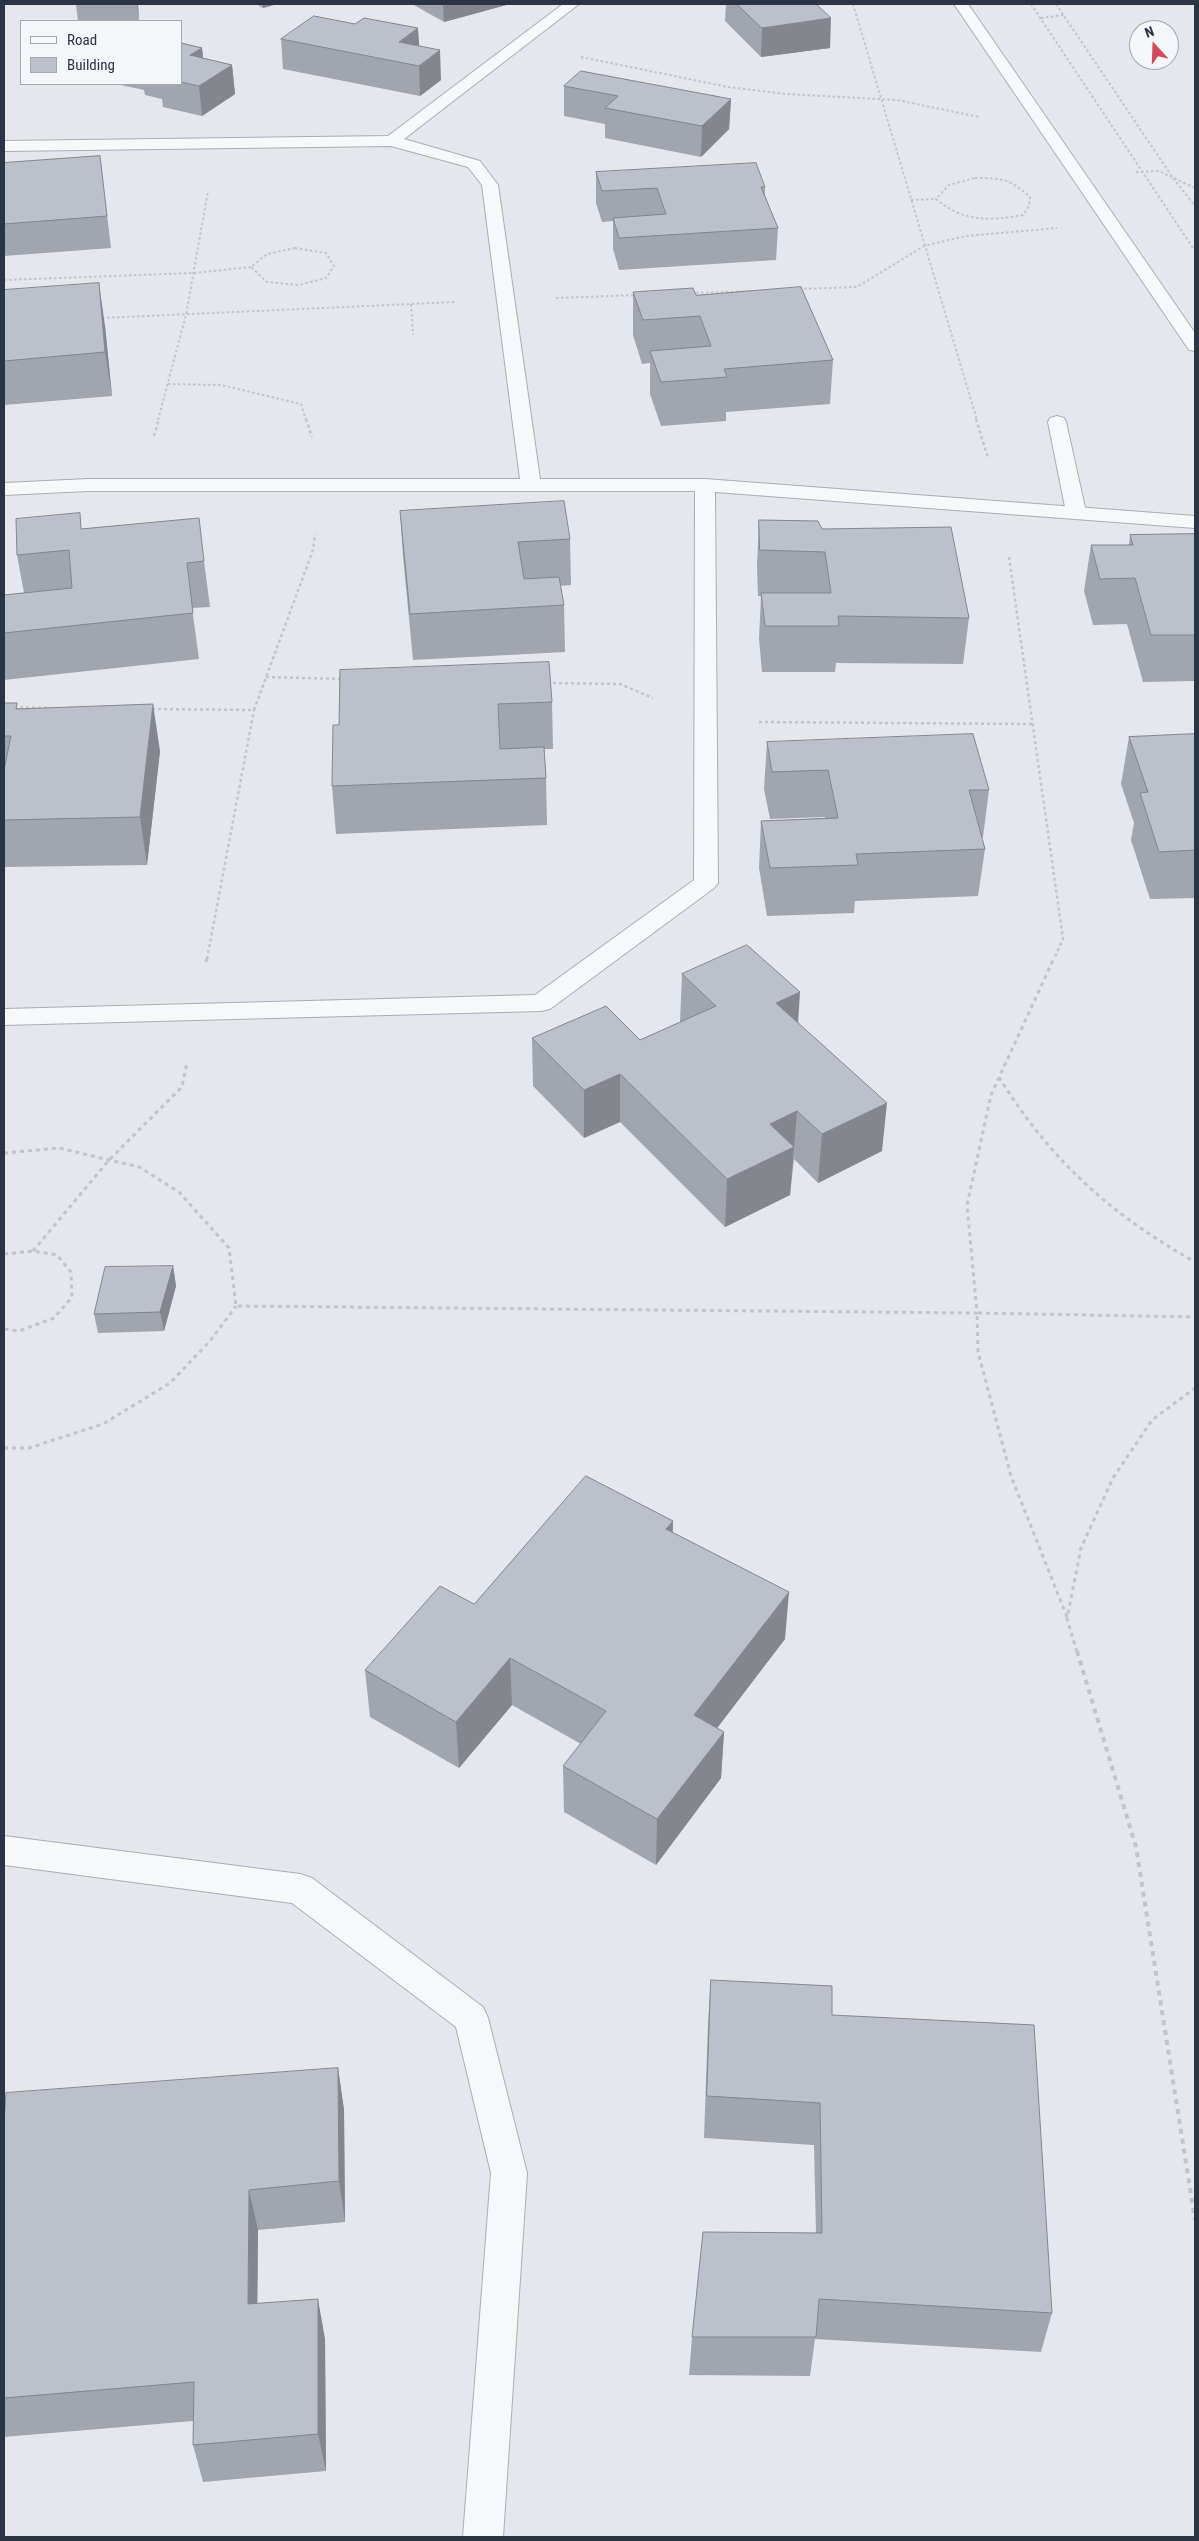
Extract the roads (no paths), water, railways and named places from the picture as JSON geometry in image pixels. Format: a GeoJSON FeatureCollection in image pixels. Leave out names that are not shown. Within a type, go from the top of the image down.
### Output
{"type":"FeatureCollection","features":[{"type":"Feature","properties":{"kind":"street"},"geometry":{"type":"LineString","coordinates":[[392,141],[572,4]]}},
{"type":"Feature","properties":{"kind":"street"},"geometry":{"type":"LineString","coordinates":[[961,4],[1195,346]]}},
{"type":"Feature","properties":{"kind":"street"},"geometry":{"type":"LineString","coordinates":[[4,146],[392,141],[474,164],[490,185],[531,485]]}},
{"type":"Feature","properties":{"kind":"street"},"geometry":{"type":"LineString","coordinates":[[1057,422],[1076,512]]}},
{"type":"Feature","properties":{"kind":"street"},"geometry":{"type":"LineString","coordinates":[[4,489],[142,484],[704,485],[1195,522]]}},
{"type":"Feature","properties":{"kind":"street"},"geometry":{"type":"LineString","coordinates":[[4,1017],[541,1003],[706,883],[704,485]]}},
{"type":"Feature","properties":{"kind":"street"},"geometry":{"type":"LineString","coordinates":[[4,1850],[300,1889],[471,2018],[509,2172],[483,2537]]}}]}
